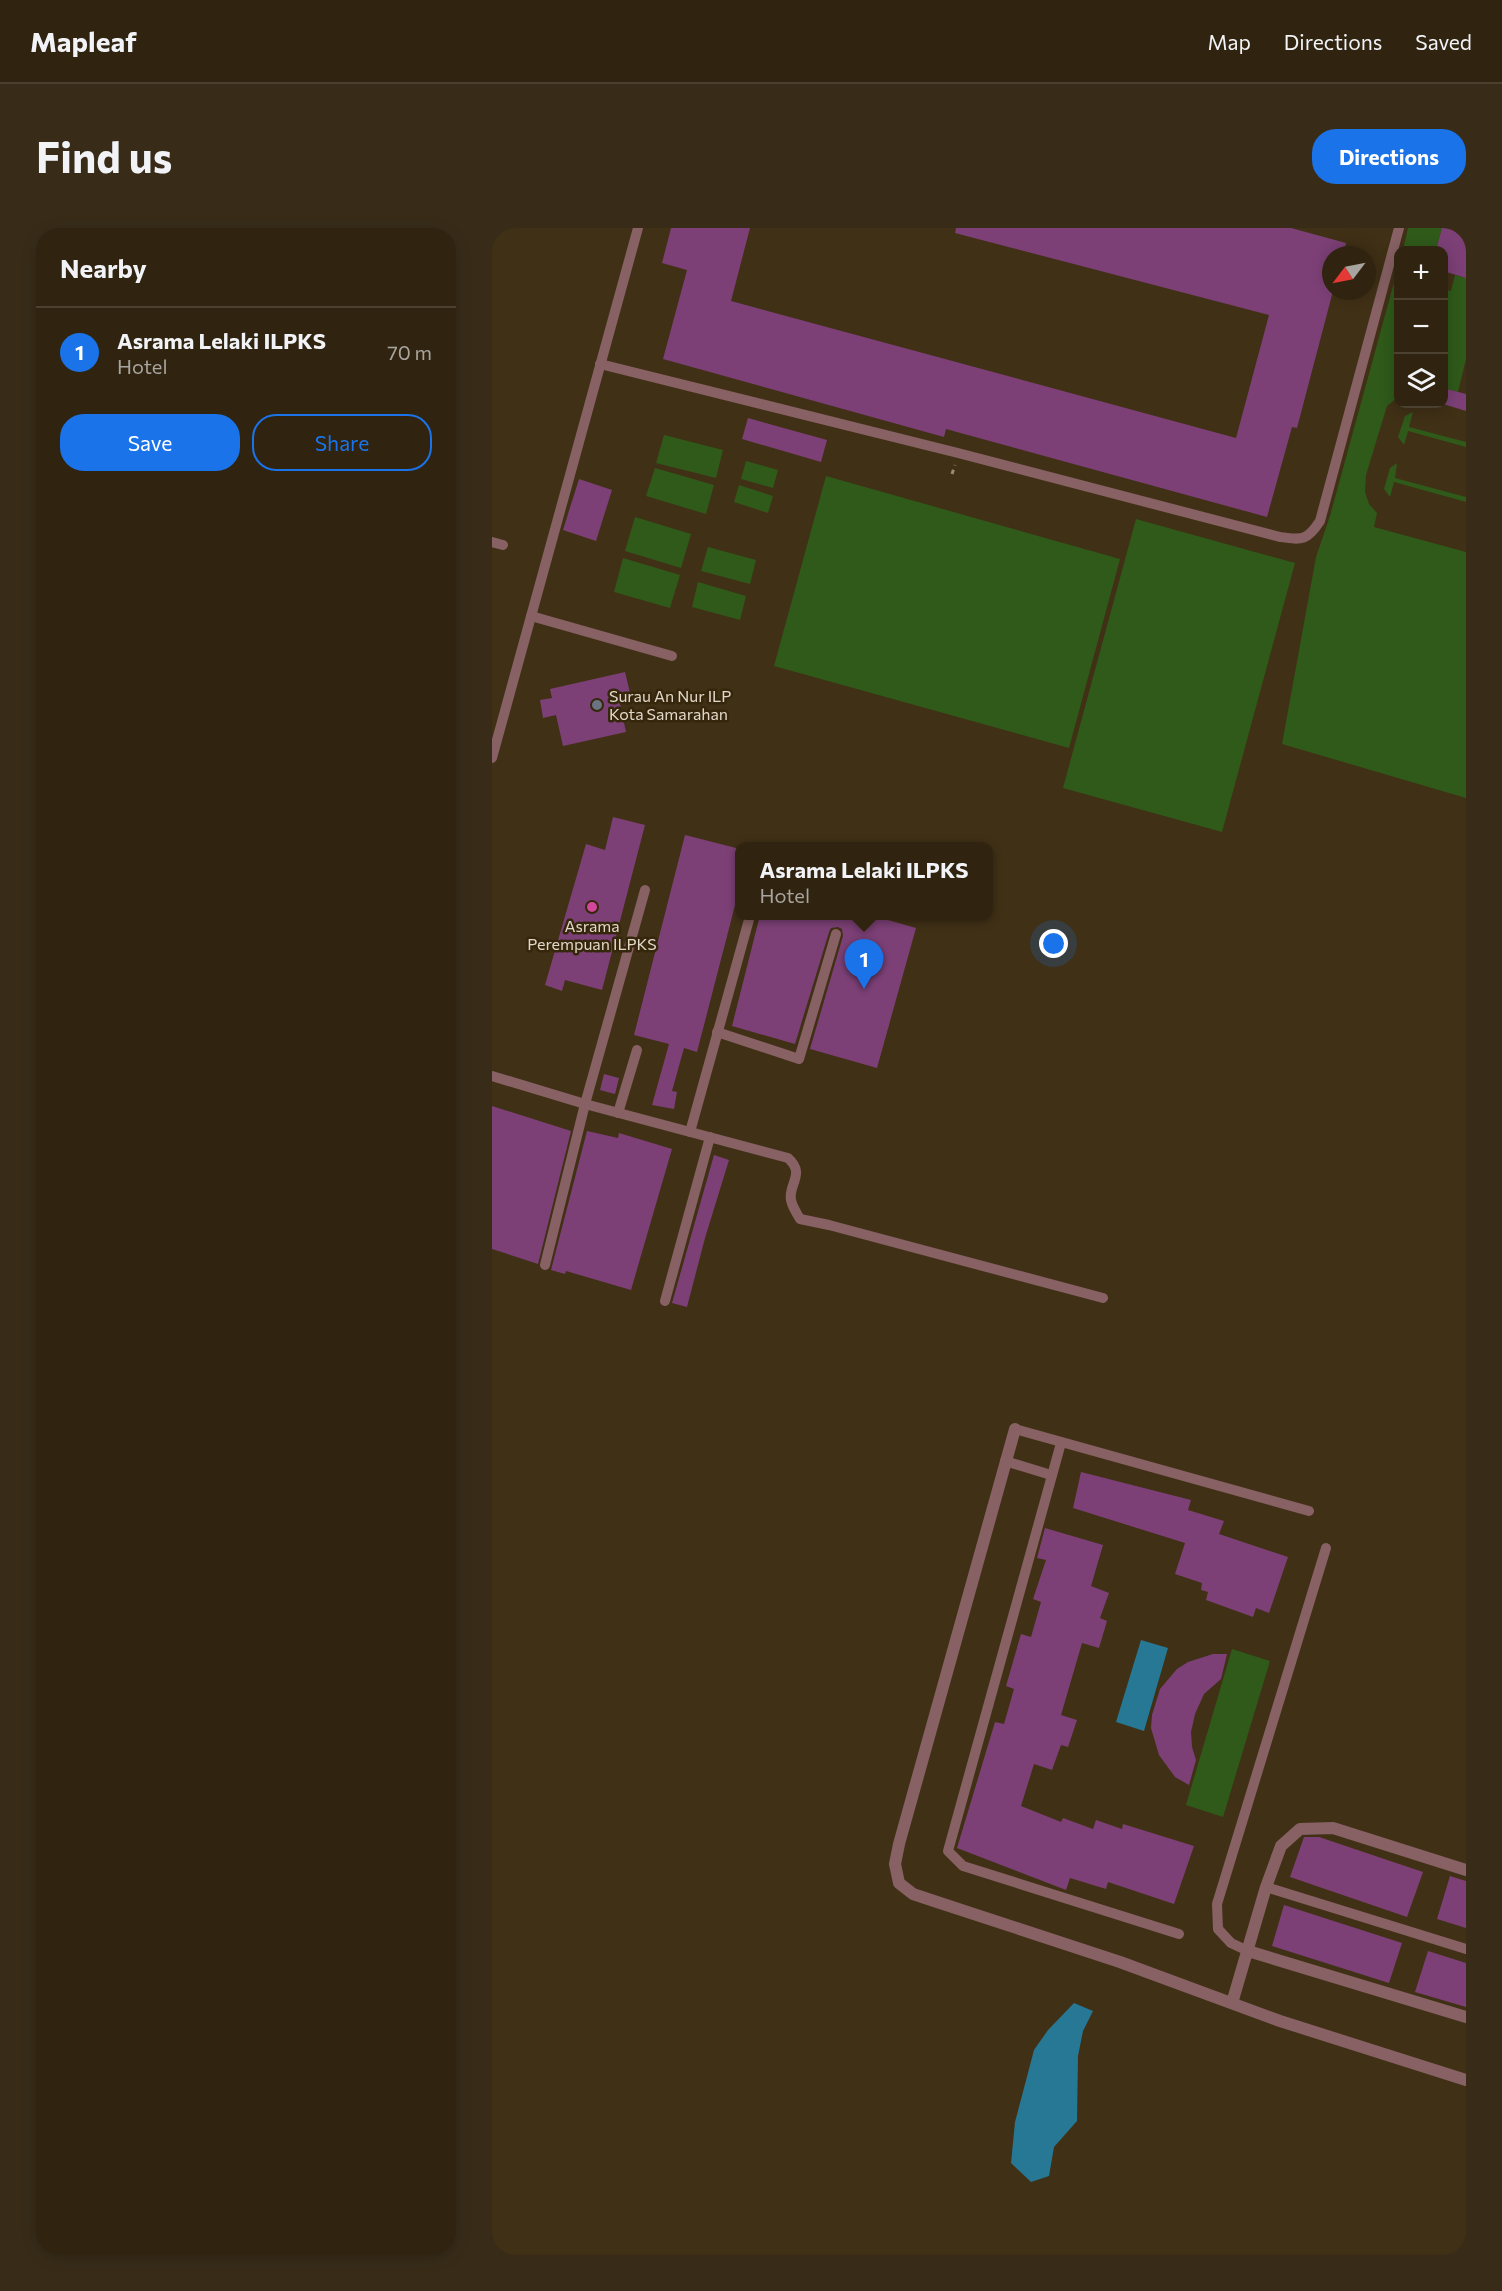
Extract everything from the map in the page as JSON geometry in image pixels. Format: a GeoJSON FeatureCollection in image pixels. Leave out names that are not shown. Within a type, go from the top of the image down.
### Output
{"type":"FeatureCollection","features":[{"type":"Feature","properties":{"kind":"street"},"geometry":{"type":"LineString","coordinates":[[1015,1429],[899,1844],[895,1864],[899,1883],[913,1894],[1120,1962],[1280,2021],[1466,2080]]}},
{"type":"Feature","properties":{"kind":"street"},"geometry":{"type":"LineString","coordinates":[[1232,2003],[1266,1887],[1281,1846],[1300,1829],[1333,1828],[1466,1870]]}},
{"type":"Feature","properties":{"kind":"street"},"geometry":{"type":"LineString","coordinates":[[1248,1951],[1466,2017]]}},
{"type":"Feature","properties":{"kind":"lane"},"geometry":{"type":"LineString","coordinates":[[492,758],[638,228]]}},
{"type":"Feature","properties":{"kind":"lane"},"geometry":{"type":"LineString","coordinates":[[600,364],[958,453],[1280,537],[1300,540],[1312,533],[1320,521],[1399,228]]}},
{"type":"Feature","properties":{"kind":"lane"},"geometry":{"type":"LineString","coordinates":[[531,616],[672,656]]}},
{"type":"Feature","properties":{"kind":"lane"},"geometry":{"type":"LineString","coordinates":[[545,1264],[585,1104],[645,890]]}},
{"type":"Feature","properties":{"kind":"lane"},"geometry":{"type":"LineString","coordinates":[[690,1132],[749,920]]}},
{"type":"Feature","properties":{"kind":"lane"},"geometry":{"type":"LineString","coordinates":[[717,1032],[800,1059],[836,934]]}},
{"type":"Feature","properties":{"kind":"lane"},"geometry":{"type":"LineString","coordinates":[[618,1113],[637,1050]]}},
{"type":"Feature","properties":{"kind":"lane"},"geometry":{"type":"LineString","coordinates":[[492,1076],[585,1104],[788,1158],[794,1163],[797,1175],[790,1199],[800,1219],[1103,1299]]}},
{"type":"Feature","properties":{"kind":"lane"},"geometry":{"type":"LineString","coordinates":[[665,1301],[710,1137]]}},
{"type":"Feature","properties":{"kind":"lane"},"geometry":{"type":"LineString","coordinates":[[1015,1429],[1310,1511]]}},
{"type":"Feature","properties":{"kind":"lane"},"geometry":{"type":"LineString","coordinates":[[1061,1443],[948,1851],[963,1866],[1179,1934]]}},
{"type":"Feature","properties":{"kind":"lane"},"geometry":{"type":"LineString","coordinates":[[1005,1461],[1051,1475]]}},
{"type":"Feature","properties":{"kind":"lane"},"geometry":{"type":"LineString","coordinates":[[1248,1951],[1231,1943],[1218,1929],[1217,1904],[1326,1548]]}},
{"type":"Feature","properties":{"kind":"lane"},"geometry":{"type":"LineString","coordinates":[[1266,1887],[1466,1949]]}},
{"type":"Feature","properties":{"kind":"green space"},"geometry":{"type":"Polygon","coordinates":[[[1408,228],[1442,228],[1437,246],[1404,246],[1408,228]]]}},
{"type":"Feature","properties":{"kind":"green space"},"geometry":{"type":"Polygon","coordinates":[[[1455,275],[1466,278],[1466,359],[1458,392],[1448,389],[1448,290],[1451,291],[1455,275]]]}},
{"type":"Feature","properties":{"kind":"green space"},"geometry":{"type":"Polygon","coordinates":[[[1394,283],[1394,400],[1387,406],[1366,475],[1365,492],[1369,504],[1377,513],[1374,527],[1466,552],[1466,798],[1282,744],[1316,557],[1330,516],[1394,283]]]}},
{"type":"Feature","properties":{"kind":"green space"},"geometry":{"type":"Polygon","coordinates":[[[1413,412],[1409,427],[1466,442],[1466,447],[1408,431],[1404,445],[1398,437],[1405,416],[1413,412]]]}},
{"type":"Feature","properties":{"kind":"green space"},"geometry":{"type":"Polygon","coordinates":[[[664,435],[723,450],[716,478],[656,463],[664,435]]]}},
{"type":"Feature","properties":{"kind":"green space"},"geometry":{"type":"Polygon","coordinates":[[[746,461],[778,470],[773,488],[741,479],[746,461]]]}},
{"type":"Feature","properties":{"kind":"green space"},"geometry":{"type":"Polygon","coordinates":[[[1397,463],[1395,478],[1466,497],[1466,502],[1394,482],[1390,497],[1384,489],[1390,468],[1397,463]]]}},
{"type":"Feature","properties":{"kind":"green space"},"geometry":{"type":"Polygon","coordinates":[[[655,468],[714,485],[706,514],[646,496],[655,468]]]}},
{"type":"Feature","properties":{"kind":"green space"},"geometry":{"type":"Polygon","coordinates":[[[826,476],[1120,559],[1069,748],[774,666],[826,476]]]}},
{"type":"Feature","properties":{"kind":"green space"},"geometry":{"type":"Polygon","coordinates":[[[739,485],[773,496],[768,513],[734,502],[739,485]]]}},
{"type":"Feature","properties":{"kind":"green space"},"geometry":{"type":"Polygon","coordinates":[[[635,517],[691,534],[681,568],[625,551],[635,517]]]}},
{"type":"Feature","properties":{"kind":"green space"},"geometry":{"type":"Polygon","coordinates":[[[1136,519],[1295,563],[1222,832],[1063,788],[1136,519]]]}},
{"type":"Feature","properties":{"kind":"green space"},"geometry":{"type":"Polygon","coordinates":[[[708,547],[756,560],[750,584],[701,571],[708,547]]]}},
{"type":"Feature","properties":{"kind":"green space"},"geometry":{"type":"Polygon","coordinates":[[[623,558],[680,575],[670,608],[614,592],[623,558]]]}},
{"type":"Feature","properties":{"kind":"green space"},"geometry":{"type":"Polygon","coordinates":[[[698,582],[746,596],[740,620],[692,607],[698,582]]]}},
{"type":"Feature","properties":{"kind":"green space"},"geometry":{"type":"Polygon","coordinates":[[[1232,1649],[1270,1661],[1223,1817],[1186,1805],[1232,1649]]]}},
{"type":"Feature","properties":{"kind":"water"},"geometry":{"type":"Polygon","coordinates":[[[1141,1640],[1168,1648],[1144,1731],[1116,1722],[1141,1640]]]}},
{"type":"Feature","properties":{"kind":"water"},"geometry":{"type":"Polygon","coordinates":[[[1074,2003],[1093,2011],[1083,2031],[1078,2056],[1077,2121],[1054,2147],[1049,2176],[1031,2182],[1011,2163],[1015,2122],[1034,2050],[1048,2030],[1074,2003]]]}},
{"type":"Feature","properties":{"kind":"building"},"geometry":{"type":"Polygon","coordinates":[[[671,228],[750,228],[731,301],[1236,438],[1269,315],[955,233],[956,228],[1291,228],[1346,243],[1345,246],[1322,246],[1322,300],[1331,300],[1297,428],[1292,427],[1267,517],[946,429],[944,437],[663,359],[687,270],[662,263],[671,228]]]}},
{"type":"Feature","properties":{"kind":"building"},"geometry":{"type":"Polygon","coordinates":[[[1442,228],[1466,228],[1466,278],[1448,273],[1448,246],[1437,246],[1442,228]]]}},
{"type":"Feature","properties":{"kind":"building"},"geometry":{"type":"Polygon","coordinates":[[[1448,389],[1466,394],[1466,411],[1448,406],[1448,389]]]}},
{"type":"Feature","properties":{"kind":"building"},"geometry":{"type":"Polygon","coordinates":[[[748,418],[827,440],[821,462],[742,439],[748,418]]]}},
{"type":"Feature","properties":{"kind":"building"},"geometry":{"type":"Polygon","coordinates":[[[579,479],[612,490],[596,541],[563,530],[579,479]]]}},
{"type":"Feature","properties":{"kind":"building"},"geometry":{"type":"Polygon","coordinates":[[[625,672],[632,701],[620,704],[626,732],[563,746],[556,715],[543,718],[540,700],[552,698],[550,689],[625,672]]]}},
{"type":"Feature","properties":{"kind":"building"},"geometry":{"type":"Polygon","coordinates":[[[613,817],[645,825],[602,990],[565,980],[562,991],[545,985],[586,844],[605,850],[613,817]]]}},
{"type":"Feature","properties":{"kind":"building"},"geometry":{"type":"Polygon","coordinates":[[[685,835],[735,848],[735,905],[697,1052],[684,1048],[672,1091],[677,1092],[674,1109],[652,1105],[669,1044],[634,1035],[685,835]]]}},
{"type":"Feature","properties":{"kind":"building"},"geometry":{"type":"Polygon","coordinates":[[[759,920],[888,920],[916,928],[877,1068],[810,1049],[843,936],[842,929],[838,927],[831,928],[829,932],[795,1044],[732,1026],[759,920]]]}},
{"type":"Feature","properties":{"kind":"building"},"geometry":{"type":"Polygon","coordinates":[[[604,1074],[619,1078],[615,1094],[600,1090],[604,1074]]]}},
{"type":"Feature","properties":{"kind":"building"},"geometry":{"type":"Polygon","coordinates":[[[492,1106],[571,1131],[538,1264],[492,1249],[492,1106]]]}},
{"type":"Feature","properties":{"kind":"building"},"geometry":{"type":"Polygon","coordinates":[[[587,1131],[618,1138],[619,1133],[672,1149],[631,1290],[566,1271],[565,1274],[551,1270],[587,1131]]]}},
{"type":"Feature","properties":{"kind":"building"},"geometry":{"type":"Polygon","coordinates":[[[714,1155],[729,1160],[687,1307],[672,1303],[714,1155]]]}},
{"type":"Feature","properties":{"kind":"building"},"geometry":{"type":"Polygon","coordinates":[[[1081,1472],[1191,1500],[1188,1510],[1224,1521],[1219,1534],[1288,1557],[1269,1613],[1256,1608],[1253,1617],[1206,1600],[1208,1592],[1201,1590],[1202,1583],[1175,1574],[1185,1543],[1073,1508],[1081,1472]]]}},
{"type":"Feature","properties":{"kind":"building"},"geometry":{"type":"Polygon","coordinates":[[[1045,1528],[1103,1545],[1091,1586],[1109,1593],[1100,1618],[1107,1621],[1099,1648],[1082,1643],[1061,1715],[1077,1720],[1068,1747],[1061,1745],[1052,1770],[1034,1764],[1021,1806],[1061,1822],[1063,1818],[1093,1829],[1096,1820],[1122,1829],[1123,1824],[1194,1846],[1174,1904],[1108,1882],[1106,1889],[1070,1878],[1066,1890],[957,1848],[995,1722],[1004,1724],[1014,1689],[1006,1686],[1021,1634],[1031,1637],[1041,1602],[1033,1599],[1046,1560],[1037,1558],[1045,1528]]]}},
{"type":"Feature","properties":{"kind":"building"},"geometry":{"type":"Polygon","coordinates":[[[1213,1654],[1227,1654],[1221,1679],[1204,1694],[1195,1714],[1191,1732],[1196,1760],[1189,1785],[1175,1777],[1159,1755],[1151,1728],[1152,1715],[1160,1689],[1177,1669],[1188,1662],[1213,1654]]]}},
{"type":"Feature","properties":{"kind":"building"},"geometry":{"type":"Polygon","coordinates":[[[1304,1837],[1319,1837],[1423,1872],[1407,1917],[1290,1877],[1304,1837]]]}},
{"type":"Feature","properties":{"kind":"building"},"geometry":{"type":"Polygon","coordinates":[[[1450,1876],[1466,1881],[1466,1928],[1437,1919],[1450,1876]]]}},
{"type":"Feature","properties":{"kind":"building"},"geometry":{"type":"Polygon","coordinates":[[[1284,1905],[1402,1943],[1389,1983],[1272,1946],[1284,1905]]]}},
{"type":"Feature","properties":{"kind":"building"},"geometry":{"type":"Polygon","coordinates":[[[1428,1951],[1466,1963],[1466,2007],[1415,1992],[1428,1951]]]}},
{"type":"Feature","properties":{"kind":"place","name":"Surau An Nur ILP Kota Samarahan"},"geometry":{"type":"Point","coordinates":[597,705]}},
{"type":"Feature","properties":{"kind":"place","name":"Asrama Perempuan ILPKS"},"geometry":{"type":"Point","coordinates":[592,907]}},
{"type":"Feature","properties":{"kind":"place","name":"Asrama Lelaki ILPKS"},"geometry":{"type":"Point","coordinates":[864,989]}}]}
